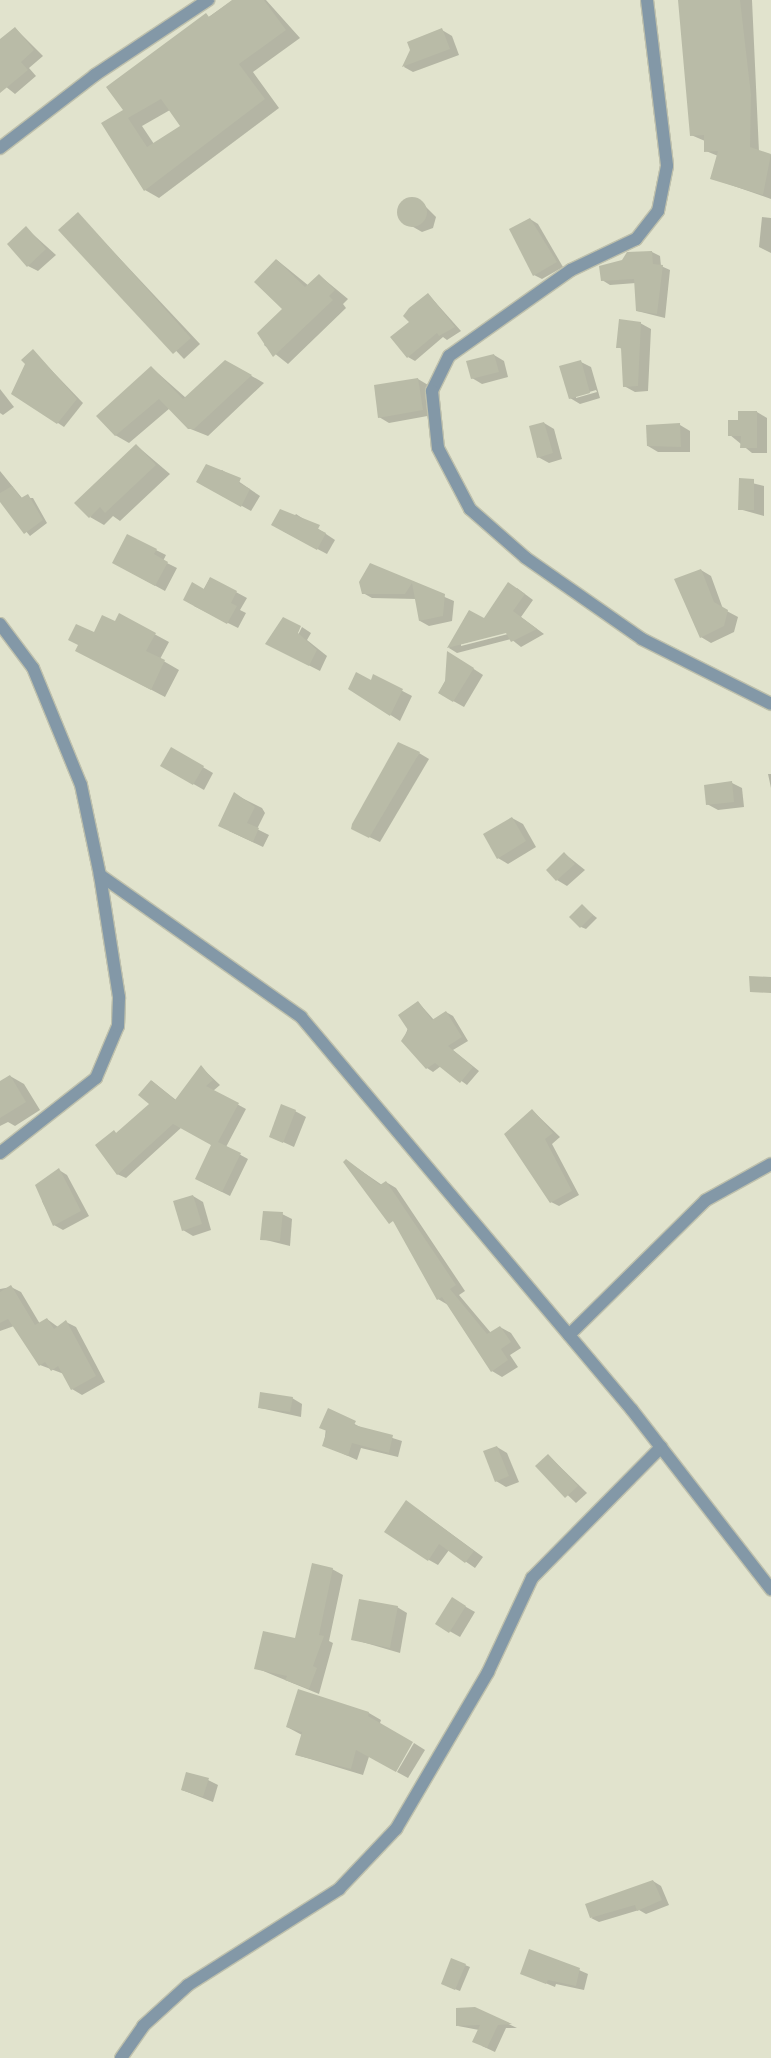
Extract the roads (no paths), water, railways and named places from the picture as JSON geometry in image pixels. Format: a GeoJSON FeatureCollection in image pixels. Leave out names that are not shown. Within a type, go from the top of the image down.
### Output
{"type":"FeatureCollection","features":[{"type":"Feature","properties":{"kind":"street"},"geometry":{"type":"LineString","coordinates":[[0,148],[95,75],[208,0]]}},
{"type":"Feature","properties":{"kind":"street"},"geometry":{"type":"LineString","coordinates":[[647,0],[668,166],[658,211],[636,239],[571,270],[448,356],[432,391],[438,448],[470,509],[526,558],[642,639],[771,704]]}},
{"type":"Feature","properties":{"kind":"street"},"geometry":{"type":"LineString","coordinates":[[0,624],[33,668],[81,785],[100,875],[119,997],[118,1026],[96,1078],[0,1153]]}},
{"type":"Feature","properties":{"kind":"street"},"geometry":{"type":"LineString","coordinates":[[100,875],[301,1017],[570,1336],[661,1447],[771,1589]]}},
{"type":"Feature","properties":{"kind":"street"},"geometry":{"type":"LineString","coordinates":[[570,1336],[706,1200],[771,1164]]}},
{"type":"Feature","properties":{"kind":"street"},"geometry":{"type":"LineString","coordinates":[[121,2058],[143,2026],[188,1985],[339,1889],[396,1829],[488,1672],[532,1578],[661,1447]]}}]}
